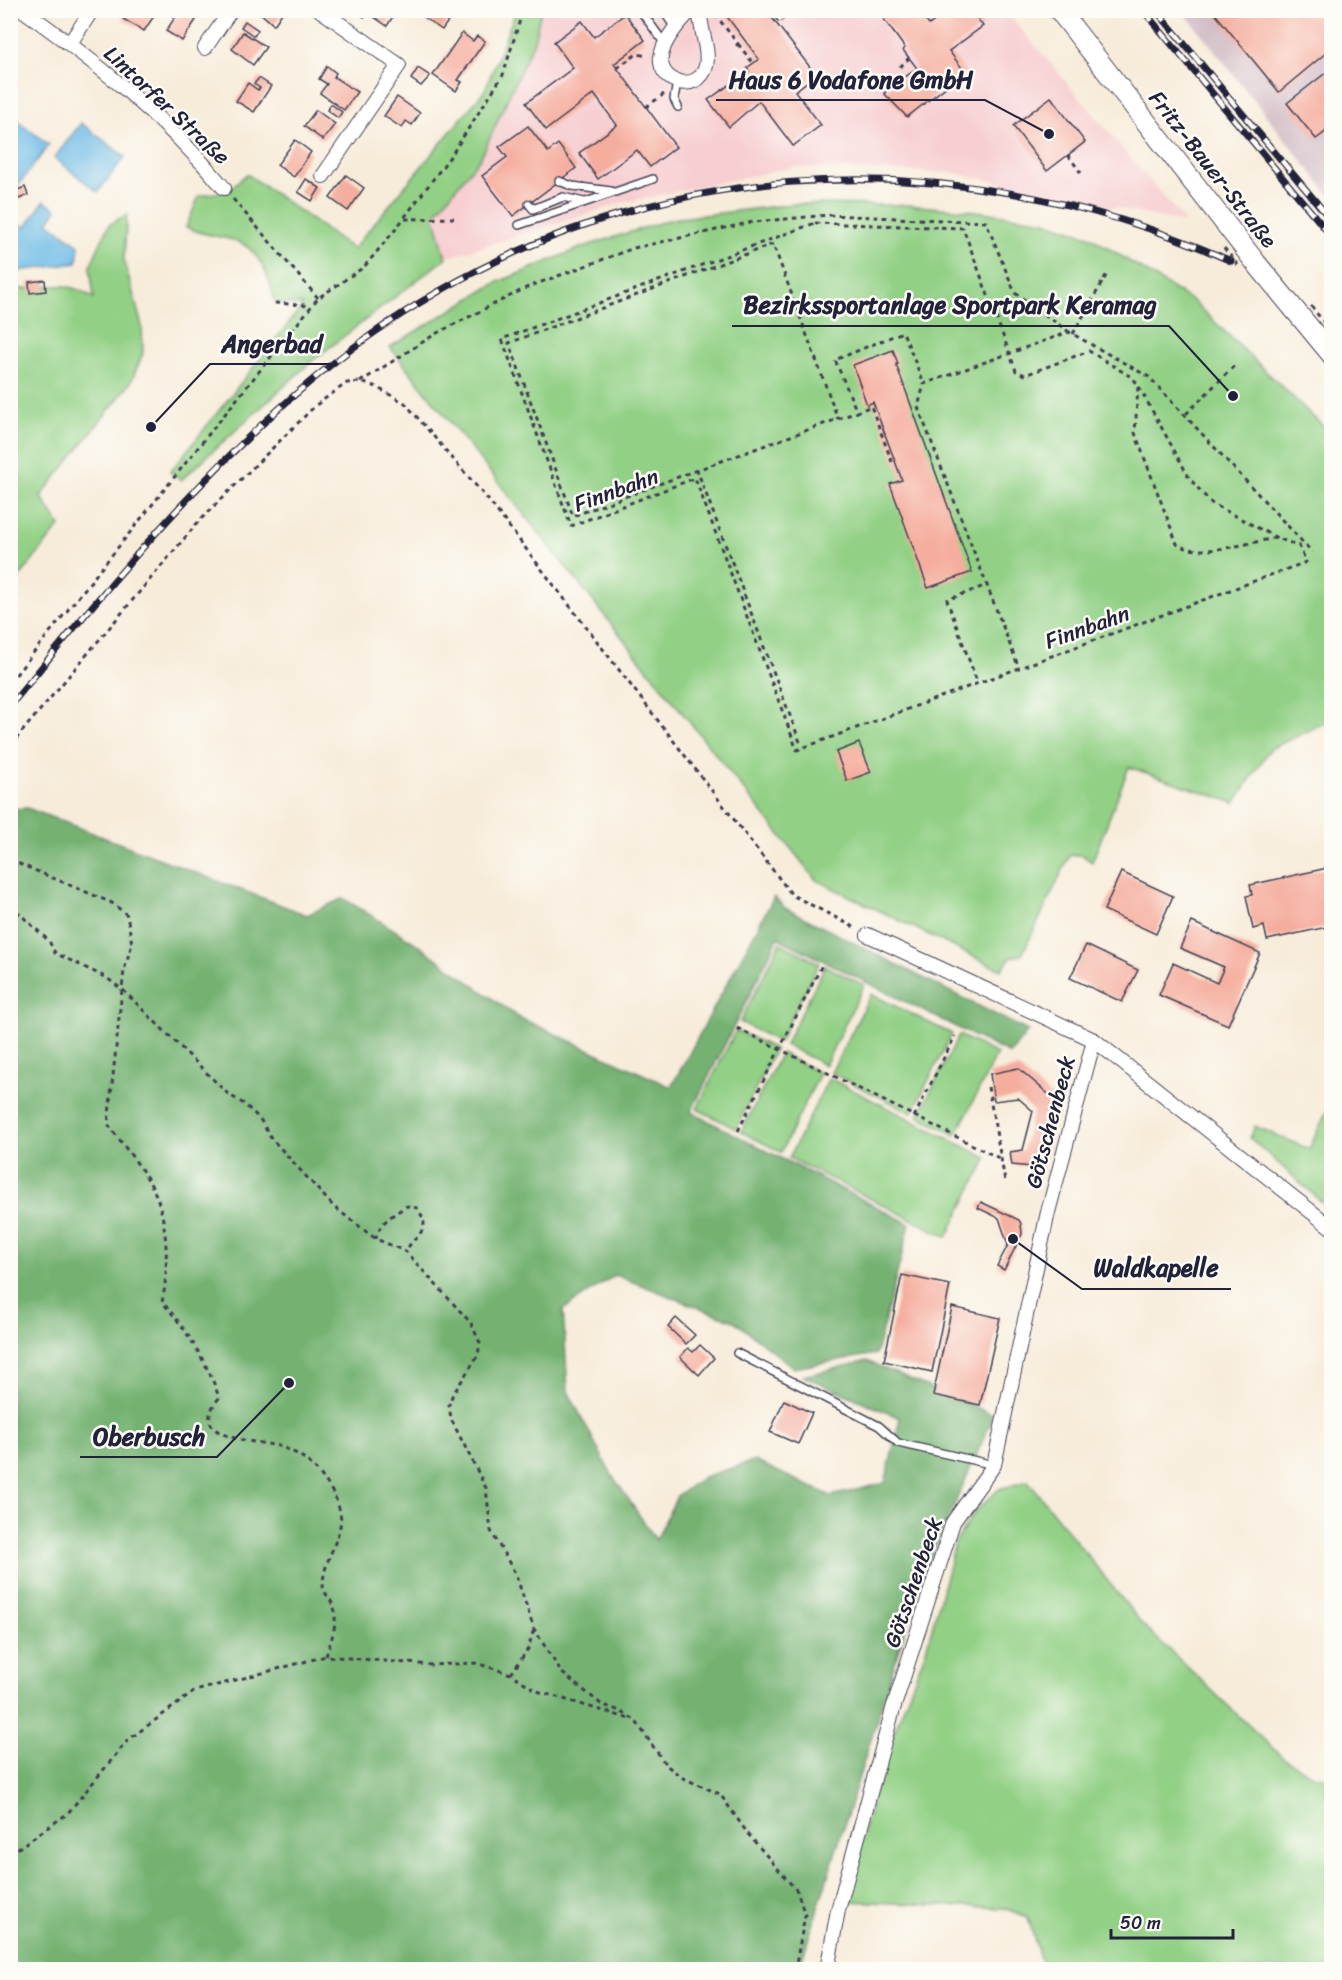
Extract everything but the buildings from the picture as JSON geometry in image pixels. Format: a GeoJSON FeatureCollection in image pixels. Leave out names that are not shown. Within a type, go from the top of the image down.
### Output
{"type":"FeatureCollection","features":[{"type":"Feature","properties":{"kind":"main road","name":"Fritz-Bauer-Straße"},"geometry":{"type":"LineString","coordinates":[[1059,10],[1256,263],[1332,355]]}},
{"type":"Feature","properties":{"kind":"street","name":"Lintorfer Straße"},"geometry":{"type":"LineString","coordinates":[[23,10],[70,43],[138,100],[200,159],[224,189]]}},
{"type":"Feature","properties":{"kind":"street"},"geometry":{"type":"LineString","coordinates":[[70,43],[92,10]]}},
{"type":"Feature","properties":{"kind":"street"},"geometry":{"type":"LineString","coordinates":[[205,48],[231,10]]}},
{"type":"Feature","properties":{"kind":"street"},"geometry":{"type":"LineString","coordinates":[[320,10],[399,65],[323,176]]}},
{"type":"Feature","properties":{"kind":"street"},"geometry":{"type":"LineString","coordinates":[[691,10],[665,44],[660,59],[664,74],[677,82],[684,83],[698,78],[706,65],[700,10]]}},
{"type":"Feature","properties":{"kind":"street","name":"Götschenbeck"},"geometry":{"type":"LineString","coordinates":[[868,934],[1094,1040],[1332,1228]]}},
{"type":"Feature","properties":{"kind":"street","name":"Götschenbeck"},"geometry":{"type":"LineString","coordinates":[[827,1970],[838,1910],[893,1709],[953,1522],[994,1465],[1048,1212],[1094,1040]]}},
{"type":"Feature","properties":{"kind":"lane"},"geometry":{"type":"LineString","coordinates":[[640,10],[665,44]]}},
{"type":"Feature","properties":{"kind":"lane"},"geometry":{"type":"LineString","coordinates":[[663,10],[676,29]]}},
{"type":"Feature","properties":{"kind":"lane"},"geometry":{"type":"LineString","coordinates":[[775,10],[780,17]]}},
{"type":"Feature","properties":{"kind":"lane"},"geometry":{"type":"LineString","coordinates":[[677,82],[674,99],[678,106]]}},
{"type":"Feature","properties":{"kind":"lane"},"geometry":{"type":"LineString","coordinates":[[519,225],[653,179]]}},
{"type":"Feature","properties":{"kind":"lane"},"geometry":{"type":"LineString","coordinates":[[559,181],[572,186],[620,191]]}},
{"type":"Feature","properties":{"kind":"lane"},"geometry":{"type":"LineString","coordinates":[[529,204],[533,209],[563,197],[586,202]]}},
{"type":"Feature","properties":{"kind":"lane"},"geometry":{"type":"LineString","coordinates":[[737,1353],[879,1426],[898,1443],[994,1465]]}},
{"type":"Feature","properties":{"kind":"path"},"geometry":{"type":"LineString","coordinates":[[10,682],[318,298],[364,267],[404,219],[452,154],[503,75],[523,10]]}},
{"type":"Feature","properties":{"kind":"path"},"geometry":{"type":"LineString","coordinates":[[712,10],[753,63]]}},
{"type":"Feature","properties":{"kind":"path"},"geometry":{"type":"LineString","coordinates":[[733,49],[738,44]]}},
{"type":"Feature","properties":{"kind":"path"},"geometry":{"type":"LineString","coordinates":[[617,68],[637,54],[660,59]]}},
{"type":"Feature","properties":{"kind":"path"},"geometry":{"type":"LineString","coordinates":[[900,67],[909,58]]}},
{"type":"Feature","properties":{"kind":"path"},"geometry":{"type":"LineString","coordinates":[[1068,155],[1081,172]]}},
{"type":"Feature","properties":{"kind":"path"},"geometry":{"type":"LineString","coordinates":[[224,189],[318,298]]}},
{"type":"Feature","properties":{"kind":"path"},"geometry":{"type":"LineString","coordinates":[[360,382],[436,333],[528,287],[634,248],[753,222],[830,215],[986,222],[1015,293],[1071,333],[1149,377],[1186,414],[1312,552]]}},
{"type":"Feature","properties":{"kind":"path"},"geometry":{"type":"LineString","coordinates":[[404,219],[454,218]]}},
{"type":"Feature","properties":{"kind":"path","name":"Finnbahn"},"geometry":{"type":"LineString","coordinates":[[815,223],[963,228],[1016,371],[1025,375],[1089,351],[1133,378],[1138,385],[1190,479],[1211,503],[1277,538],[1299,546],[1306,562],[797,750],[695,478],[571,525],[502,339],[815,223]]}},
{"type":"Feature","properties":{"kind":"path"},"geometry":{"type":"LineString","coordinates":[[838,419],[773,244],[509,343],[573,516],[697,470],[838,419],[857,412],[871,406],[892,462]]}},
{"type":"Feature","properties":{"kind":"path"},"geometry":{"type":"LineString","coordinates":[[924,384],[1009,352],[1071,333],[1108,272]]}},
{"type":"Feature","properties":{"kind":"path"},"geometry":{"type":"LineString","coordinates":[[275,303],[304,305],[310,310]]}},
{"type":"Feature","properties":{"kind":"path"},"geometry":{"type":"LineString","coordinates":[[857,412],[835,360],[903,332],[924,384],[918,407],[1017,663]]}},
{"type":"Feature","properties":{"kind":"path"},"geometry":{"type":"LineString","coordinates":[[1186,414],[1235,365]]}},
{"type":"Feature","properties":{"kind":"path"},"geometry":{"type":"LineString","coordinates":[[10,746],[199,520],[316,405],[347,383],[360,382],[374,386],[405,403],[482,493],[792,895],[868,934]]}},
{"type":"Feature","properties":{"kind":"path"},"geometry":{"type":"LineString","coordinates":[[1138,385],[1135,433],[1177,544],[1186,550],[1201,551],[1277,538]]}},
{"type":"Feature","properties":{"kind":"path"},"geometry":{"type":"LineString","coordinates":[[697,470],[800,742]]}},
{"type":"Feature","properties":{"kind":"path"},"geometry":{"type":"LineString","coordinates":[[976,679],[947,600],[987,585]]}},
{"type":"Feature","properties":{"kind":"path"},"geometry":{"type":"LineString","coordinates":[[10,860],[112,903],[127,915],[132,944],[124,970],[124,990],[108,1124],[154,1192],[162,1214],[167,1281],[162,1302],[177,1318],[214,1384],[219,1398],[213,1405],[210,1418],[214,1428],[228,1437],[280,1447],[305,1459],[324,1480],[341,1515],[322,1586],[334,1608],[334,1629],[326,1656]]}},
{"type":"Feature","properties":{"kind":"path"},"geometry":{"type":"LineString","coordinates":[[10,905],[49,941],[55,953],[107,978],[124,990],[228,1094],[244,1104],[260,1119],[270,1138],[334,1207],[376,1239],[405,1251],[458,1307],[478,1336],[480,1343],[474,1365],[452,1396],[449,1406],[451,1419],[486,1488],[491,1531],[516,1575],[534,1629],[561,1672],[602,1704],[634,1720],[666,1765],[684,1778],[720,1794],[748,1834],[797,1891],[805,1915],[795,1970]]}},
{"type":"Feature","properties":{"kind":"path"},"geometry":{"type":"LineString","coordinates":[[738,1131],[822,964]]}},
{"type":"Feature","properties":{"kind":"path"},"geometry":{"type":"LineString","coordinates":[[737,1029],[1001,1160]]}},
{"type":"Feature","properties":{"kind":"path"},"geometry":{"type":"LineString","coordinates":[[915,1116],[955,1036]]}},
{"type":"Feature","properties":{"kind":"path"},"geometry":{"type":"LineString","coordinates":[[988,1087],[1005,1181]]}},
{"type":"Feature","properties":{"kind":"path"},"geometry":{"type":"LineString","coordinates":[[376,1239],[381,1227],[397,1212],[407,1206],[417,1208],[424,1218],[424,1228],[405,1251]]}},
{"type":"Feature","properties":{"kind":"path"},"geometry":{"type":"LineString","coordinates":[[511,1674],[528,1649],[534,1629]]}},
{"type":"Feature","properties":{"kind":"path"},"geometry":{"type":"LineString","coordinates":[[10,1854],[67,1814],[128,1740],[195,1691],[326,1656],[431,1665],[476,1663],[511,1674],[537,1691],[634,1720]]}},
{"type":"Feature","properties":{"kind":"shaded area"},"geometry":{"type":"Polygon","coordinates":[[[1005,10],[1186,223],[955,173],[795,167],[626,202],[446,258],[434,215],[481,157],[534,41],[541,11],[1005,10]]]}},
{"type":"Feature","properties":{"kind":"shaded area"},"geometry":{"type":"Polygon","coordinates":[[[1183,11],[1331,11],[1331,197],[1183,11]]]}},
{"type":"Feature","properties":{"kind":"green space"},"geometry":{"type":"Polygon","coordinates":[[[516,11],[541,11],[534,41],[481,157],[434,215],[446,258],[312,361],[181,480],[170,472],[303,305],[275,303],[271,285],[263,267],[252,251],[244,245],[186,227],[199,196],[227,191],[247,174],[353,249],[485,90],[516,11]]]}},
{"type":"Feature","properties":{"kind":"green space"},"geometry":{"type":"Polygon","coordinates":[[[793,204],[907,205],[976,211],[1045,221],[1091,237],[1194,302],[1331,434],[1331,720],[1270,749],[1235,803],[1129,767],[1092,862],[1082,855],[1070,855],[1022,955],[1011,957],[1001,970],[816,880],[390,347],[496,283],[583,247],[672,219],[793,204]]]}},
{"type":"Feature","properties":{"kind":"green space"},"geometry":{"type":"Polygon","coordinates":[[[127,214],[124,260],[142,326],[143,353],[131,382],[41,496],[60,526],[11,588],[11,288],[70,287],[94,298],[90,266],[109,225],[127,214]]]}},
{"type":"Feature","properties":{"kind":"green space"},"geometry":{"type":"Polygon","coordinates":[[[27,808],[307,915],[343,898],[414,942],[518,1017],[671,1087],[774,897],[785,908],[1028,1031],[1010,1054],[778,938],[691,1112],[910,1224],[876,1354],[794,1368],[734,1321],[615,1275],[563,1310],[568,1391],[610,1472],[656,1540],[677,1496],[703,1477],[755,1461],[831,1496],[885,1483],[900,1418],[803,1376],[867,1361],[994,1415],[919,1585],[799,1969],[11,1970],[11,809],[27,808]]]}},
{"type":"Feature","properties":{"kind":"green space"},"geometry":{"type":"Polygon","coordinates":[[[780,943],[819,963],[779,1042],[740,1022],[780,943]]]}},
{"type":"Feature","properties":{"kind":"green space"},"geometry":{"type":"Polygon","coordinates":[[[825,966],[864,985],[825,1065],[785,1045],[825,966]]]}},
{"type":"Feature","properties":{"kind":"green space"},"geometry":{"type":"Polygon","coordinates":[[[871,994],[952,1034],[912,1113],[831,1073],[871,994]]]}},
{"type":"Feature","properties":{"kind":"green space"},"geometry":{"type":"Polygon","coordinates":[[[736,1030],[775,1049],[736,1129],[697,1109],[736,1030]]]}},
{"type":"Feature","properties":{"kind":"green space"},"geometry":{"type":"Polygon","coordinates":[[[959,1035],[997,1054],[956,1135],[918,1116],[959,1035]]]}},
{"type":"Feature","properties":{"kind":"green space"},"geometry":{"type":"Polygon","coordinates":[[[781,1053],[820,1073],[781,1152],[741,1132],[781,1053]]]}},
{"type":"Feature","properties":{"kind":"green space"},"geometry":{"type":"Polygon","coordinates":[[[829,1078],[987,1158],[947,1237],[789,1158],[829,1078]]]}},
{"type":"Feature","properties":{"kind":"green space"},"geometry":{"type":"Polygon","coordinates":[[[1331,1102],[1331,1210],[1250,1138],[1255,1126],[1309,1149],[1331,1102]]]}},
{"type":"Feature","properties":{"kind":"green space"},"geometry":{"type":"Polygon","coordinates":[[[1028,1481],[1142,1624],[1283,1758],[1312,1775],[1331,1779],[1331,1969],[1043,1969],[1028,1917],[1003,1908],[848,1901],[865,1826],[885,1755],[926,1650],[955,1543],[974,1513],[999,1489],[1028,1481]]]}},
{"type":"Feature","properties":{"kind":"water"},"geometry":{"type":"Polygon","coordinates":[[[10,115],[49,145],[18,186],[11,180],[10,115]]]}},
{"type":"Feature","properties":{"kind":"water"},"geometry":{"type":"Polygon","coordinates":[[[81,123],[125,157],[98,192],[54,158],[81,123]]]}},
{"type":"Feature","properties":{"kind":"water"},"geometry":{"type":"Polygon","coordinates":[[[44,201],[57,210],[48,222],[79,245],[77,263],[11,272],[11,216],[25,228],[44,201]]]}},
{"type":"Feature","properties":{"kind":"railway"},"geometry":{"type":"LineString","coordinates":[[1143,10],[1332,237]]}},
{"type":"Feature","properties":{"kind":"railway"},"geometry":{"type":"LineString","coordinates":[[1156,10],[1332,221]]}},
{"type":"Feature","properties":{"kind":"railway"},"geometry":{"type":"LineString","coordinates":[[10,706],[91,608],[178,509],[270,417],[318,375],[368,337],[467,276],[571,230],[679,199],[789,182],[900,181],[1012,193],[1122,220],[1231,261]]}},
{"type":"Feature","properties":{"kind":"railway"},"geometry":{"type":"LineString","coordinates":[[1328,318],[1332,320]]}},
{"type":"Feature","properties":{"kind":"place","name":"Haus 6 Vodafone GmbH"},"geometry":{"type":"Point","coordinates":[1049,134]}},
{"type":"Feature","properties":{"kind":"place","name":"Bezirkssportanlage Sportpark Keramag"},"geometry":{"type":"Point","coordinates":[1233,396]}},
{"type":"Feature","properties":{"kind":"place","name":"Angerbad"},"geometry":{"type":"Point","coordinates":[151,427]}},
{"type":"Feature","properties":{"kind":"place","name":"Waldkapelle"},"geometry":{"type":"Point","coordinates":[1013,1239]}},
{"type":"Feature","properties":{"kind":"place","name":"Oberbusch"},"geometry":{"type":"Point","coordinates":[289,1383]}}]}
